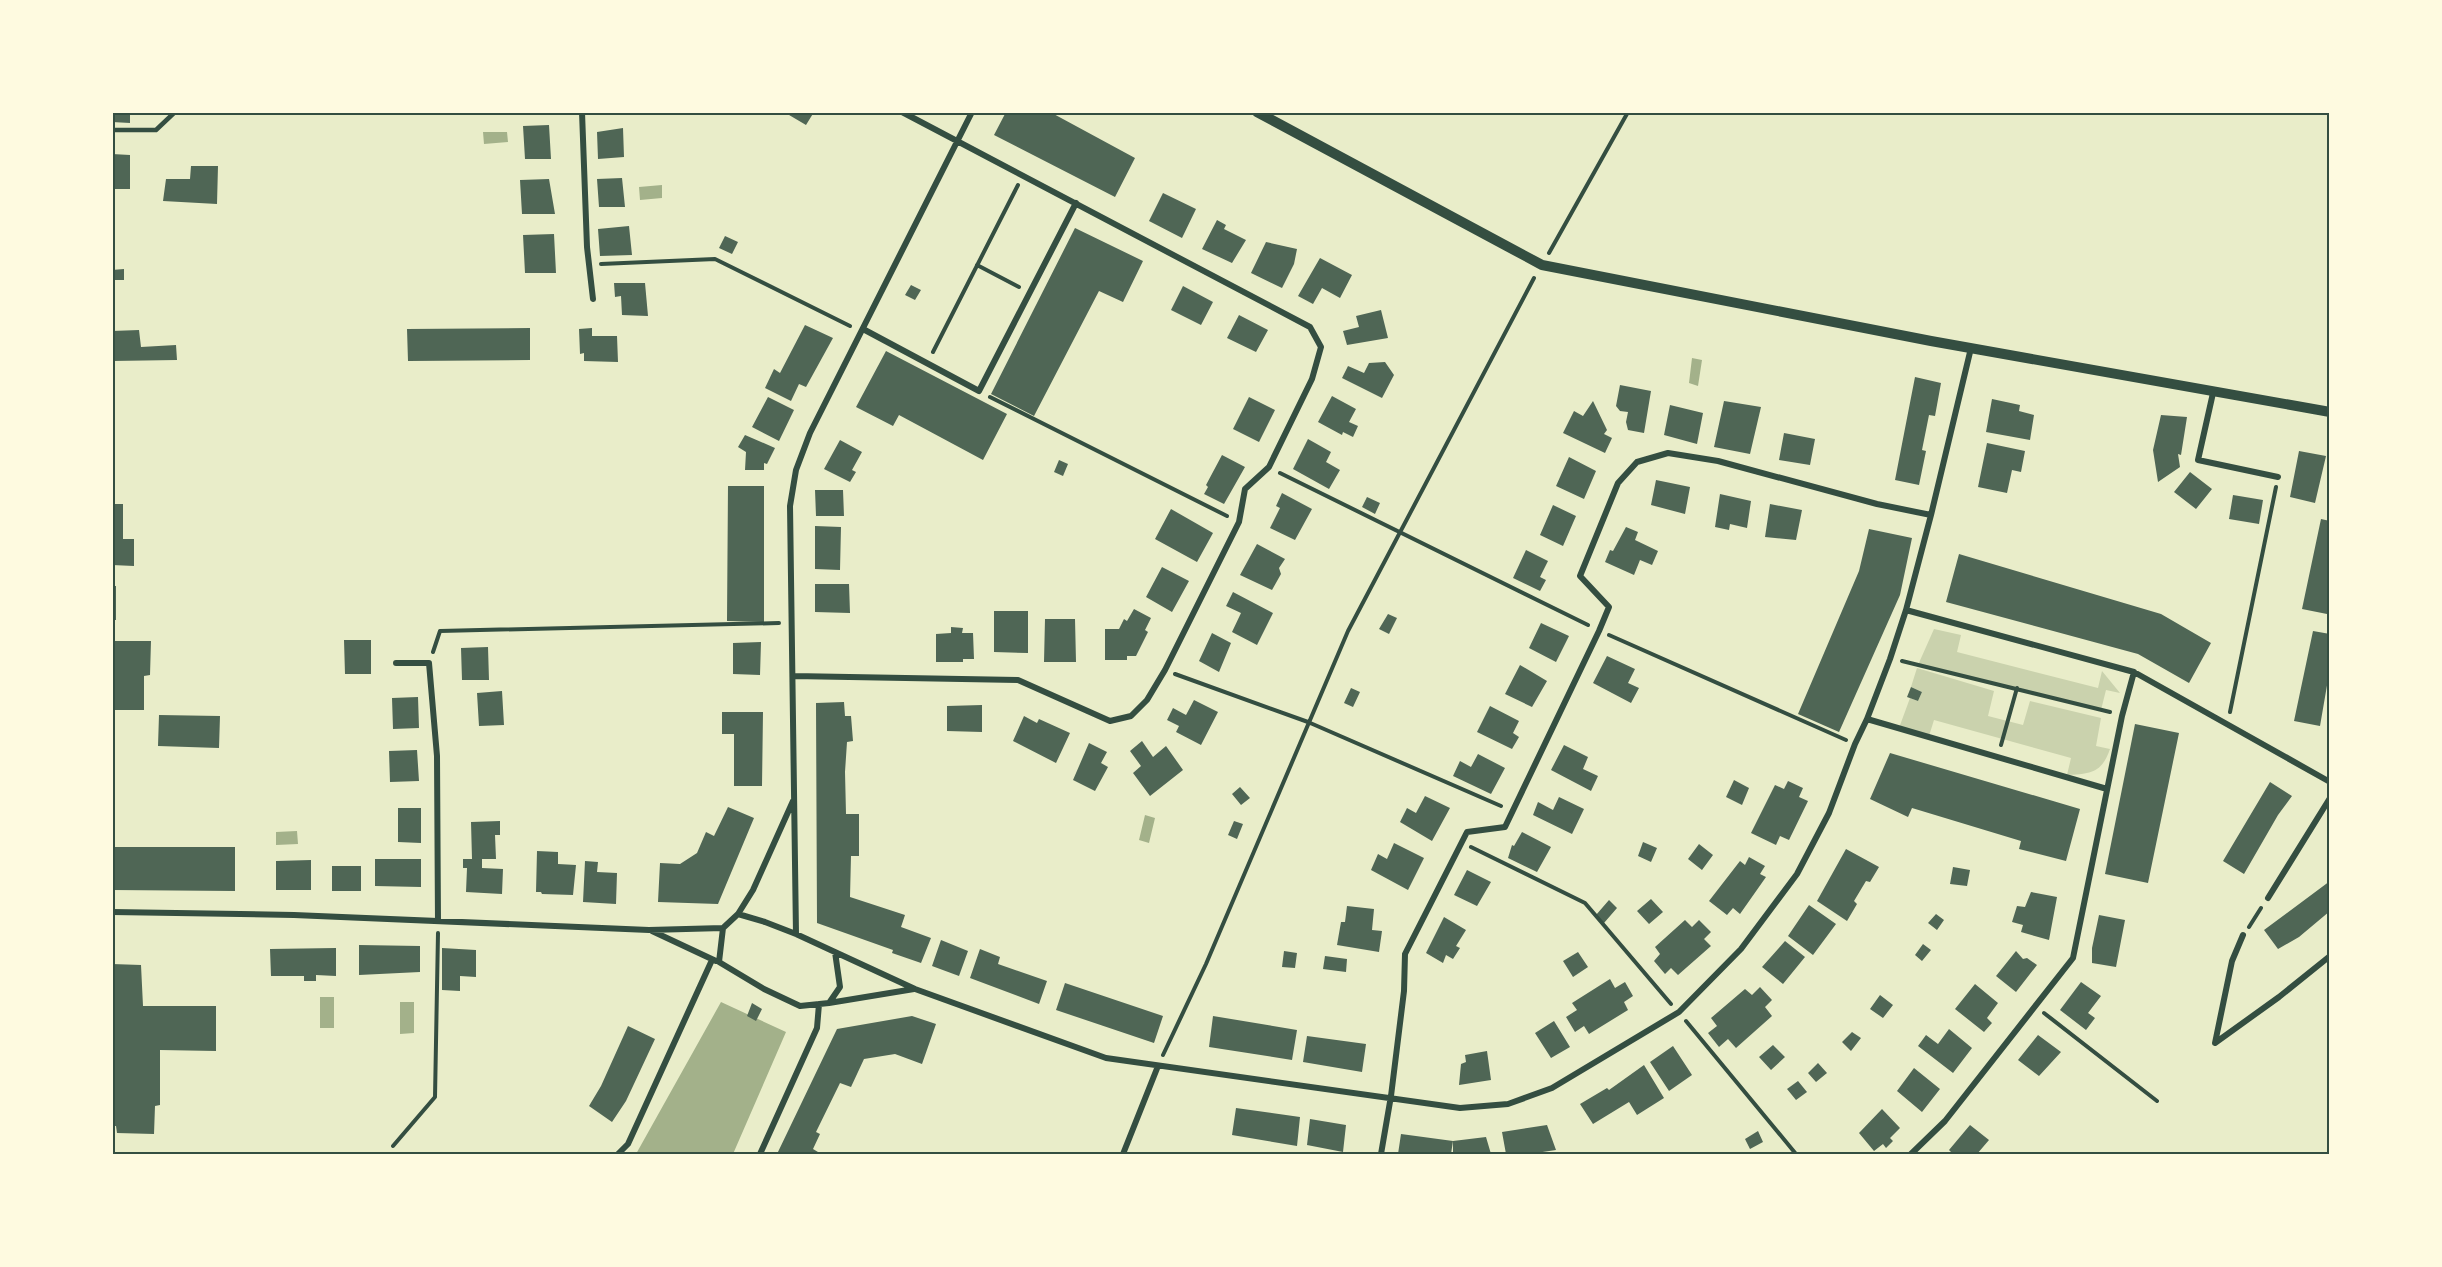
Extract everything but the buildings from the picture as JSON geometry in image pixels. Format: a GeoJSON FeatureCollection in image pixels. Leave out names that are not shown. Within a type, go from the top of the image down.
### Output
{"type":"FeatureCollection","features":[{"type":"Feature","properties":{"kind":"street"},"geometry":{"type":"LineString","coordinates":[[582,112],[587,247],[591,265],[593,299]]}},
{"type":"Feature","properties":{"kind":"street"},"geometry":{"type":"LineString","coordinates":[[793,676],[1018,680],[1110,720],[1131,716],[1148,700],[1166,670],[1239,522],[1245,489],[1269,467],[1312,380],[1321,347],[1310,327],[902,112]]}},
{"type":"Feature","properties":{"kind":"street"},"geometry":{"type":"LineString","coordinates":[[796,934],[790,506],[796,470],[810,433],[972,112]]}},
{"type":"Feature","properties":{"kind":"street"},"geometry":{"type":"LineString","coordinates":[[1257,112],[1542,265],[1971,348],[2213,393],[2330,412]]}},
{"type":"Feature","properties":{"kind":"street"},"geometry":{"type":"LineString","coordinates":[[862,329],[979,391],[1076,203]]}},
{"type":"Feature","properties":{"kind":"street"},"geometry":{"type":"LineString","coordinates":[[738,914],[765,921],[796,934],[915,989],[1106,1058],[1391,1096],[1460,1108],[1508,1104],[1552,1088],[1679,1012],[1741,949],[1797,874],[1830,813],[1890,658],[1906,610],[1971,348]]}},
{"type":"Feature","properties":{"kind":"street"},"geometry":{"type":"LineString","coordinates":[[2213,393],[2198,460],[2278,477]]}},
{"type":"Feature","properties":{"kind":"street"},"geometry":{"type":"LineString","coordinates":[[1381,1155],[1404,991],[1405,954],[1467,832],[1505,827],[1599,630],[1609,607],[1580,576],[1618,483],[1637,462],[1668,453],[1718,461],[1877,504],[1930,515]]}},
{"type":"Feature","properties":{"kind":"street"},"geometry":{"type":"LineString","coordinates":[[1906,610],[2134,672],[2330,782]]}},
{"type":"Feature","properties":{"kind":"street"},"geometry":{"type":"LineString","coordinates":[[396,663],[429,663],[437,756],[438,921]]}},
{"type":"Feature","properties":{"kind":"street"},"geometry":{"type":"LineString","coordinates":[[1911,1155],[1945,1121],[2073,958],[2122,716],[2134,672]]}},
{"type":"Feature","properties":{"kind":"street"},"geometry":{"type":"LineString","coordinates":[[1867,719],[2108,789]]}},
{"type":"Feature","properties":{"kind":"street"},"geometry":{"type":"LineString","coordinates":[[618,1155],[628,1144],[716,961],[723,928],[738,914],[753,890],[795,798]]}},
{"type":"Feature","properties":{"kind":"street"},"geometry":{"type":"LineString","coordinates":[[2268,898],[2330,798]]}},
{"type":"Feature","properties":{"kind":"street"},"geometry":{"type":"LineString","coordinates":[[112,912],[245,914],[649,930],[723,928]]}},
{"type":"Feature","properties":{"kind":"street"},"geometry":{"type":"LineString","coordinates":[[649,930],[716,961],[764,989],[800,1006],[915,989]]}},
{"type":"Feature","properties":{"kind":"street"},"geometry":{"type":"LineString","coordinates":[[2243,935],[2232,961],[2215,1043],[2279,997],[2330,956]]}},
{"type":"Feature","properties":{"kind":"street"},"geometry":{"type":"LineString","coordinates":[[829,1003],[840,987],[835,952]]}},
{"type":"Feature","properties":{"kind":"street"},"geometry":{"type":"LineString","coordinates":[[760,1155],[817,1028],[819,1004]]}},
{"type":"Feature","properties":{"kind":"street"},"geometry":{"type":"LineString","coordinates":[[1123,1155],[1158,1066]]}},
{"type":"Feature","properties":{"kind":"lane"},"geometry":{"type":"LineString","coordinates":[[112,130],[156,130],[175,112]]}},
{"type":"Feature","properties":{"kind":"path"},"geometry":{"type":"LineString","coordinates":[[1158,1066],[1206,964],[1348,631],[1542,265],[1628,112]]}},
{"type":"Feature","properties":{"kind":"path"},"geometry":{"type":"LineString","coordinates":[[927,363],[1022,176]]}},
{"type":"Feature","properties":{"kind":"path"},"geometry":{"type":"LineString","coordinates":[[591,265],[715,259],[844,324],[862,329]]}},
{"type":"Feature","properties":{"kind":"path"},"geometry":{"type":"LineString","coordinates":[[977,265],[1029,292]]}},
{"type":"Feature","properties":{"kind":"path"},"geometry":{"type":"LineString","coordinates":[[979,391],[1239,522]]}},
{"type":"Feature","properties":{"kind":"path"},"geometry":{"type":"LineString","coordinates":[[1269,467],[1599,630],[1855,744]]}},
{"type":"Feature","properties":{"kind":"path"},"geometry":{"type":"LineString","coordinates":[[2228,723],[2278,477]]}},
{"type":"Feature","properties":{"kind":"path"},"geometry":{"type":"LineString","coordinates":[[429,663],[440,631],[792,623]]}},
{"type":"Feature","properties":{"kind":"path"},"geometry":{"type":"LineString","coordinates":[[1890,658],[2122,716]]}},
{"type":"Feature","properties":{"kind":"path"},"geometry":{"type":"LineString","coordinates":[[1166,670],[1308,722],[1514,811]]}},
{"type":"Feature","properties":{"kind":"path"},"geometry":{"type":"LineString","coordinates":[[1998,758],[2017,688]]}},
{"type":"Feature","properties":{"kind":"path"},"geometry":{"type":"LineString","coordinates":[[1462,842],[1585,903],[1679,1012],[1796,1155]]}},
{"type":"Feature","properties":{"kind":"path"},"geometry":{"type":"LineString","coordinates":[[2243,935],[2268,898]]}},
{"type":"Feature","properties":{"kind":"path"},"geometry":{"type":"LineString","coordinates":[[393,1146],[435,1097],[438,921]]}},
{"type":"Feature","properties":{"kind":"path"},"geometry":{"type":"LineString","coordinates":[[2036,1006],[2157,1101]]}},
{"type":"Feature","properties":{"kind":"shaded area"},"geometry":{"type":"Polygon","coordinates":[[[483,132],[507,132],[508,142],[484,144],[483,132]]]}},
{"type":"Feature","properties":{"kind":"shaded area"},"geometry":{"type":"Polygon","coordinates":[[[662,185],[662,198],[640,200],[639,187],[662,185]]]}},
{"type":"Feature","properties":{"kind":"shaded area"},"geometry":{"type":"Polygon","coordinates":[[[1692,358],[1702,360],[1698,386],[1689,383],[1692,358]]]}},
{"type":"Feature","properties":{"kind":"shaded area"},"geometry":{"type":"Polygon","coordinates":[[[1934,629],[1961,635],[1957,652],[2098,688],[2102,671],[2120,693],[2106,690],[2101,710],[1918,665],[1934,629]]]}},
{"type":"Feature","properties":{"kind":"shaded area"},"geometry":{"type":"Polygon","coordinates":[[[1917,668],[1994,691],[1988,716],[2023,725],[2030,701],[2101,718],[2096,746],[2110,749],[2107,757],[2094,771],[2067,775],[2071,758],[1934,720],[1929,736],[1899,728],[1910,698],[1918,701],[1922,692],[1911,687],[1917,668]]]}},
{"type":"Feature","properties":{"kind":"shaded area"},"geometry":{"type":"Polygon","coordinates":[[[1145,815],[1155,818],[1149,843],[1139,840],[1145,815]]]}},
{"type":"Feature","properties":{"kind":"shaded area"},"geometry":{"type":"Polygon","coordinates":[[[297,831],[298,844],[276,845],[276,832],[297,831]]]}},
{"type":"Feature","properties":{"kind":"shaded area"},"geometry":{"type":"Polygon","coordinates":[[[320,997],[334,997],[334,1028],[320,1028],[320,997]]]}},
{"type":"Feature","properties":{"kind":"shaded area"},"geometry":{"type":"Polygon","coordinates":[[[400,1002],[414,1002],[414,1033],[400,1034],[400,1002]]]}},
{"type":"Feature","properties":{"kind":"shaded area"},"geometry":{"type":"Polygon","coordinates":[[[721,1002],[786,1032],[733,1154],[636,1154],[721,1002]]]}}]}
